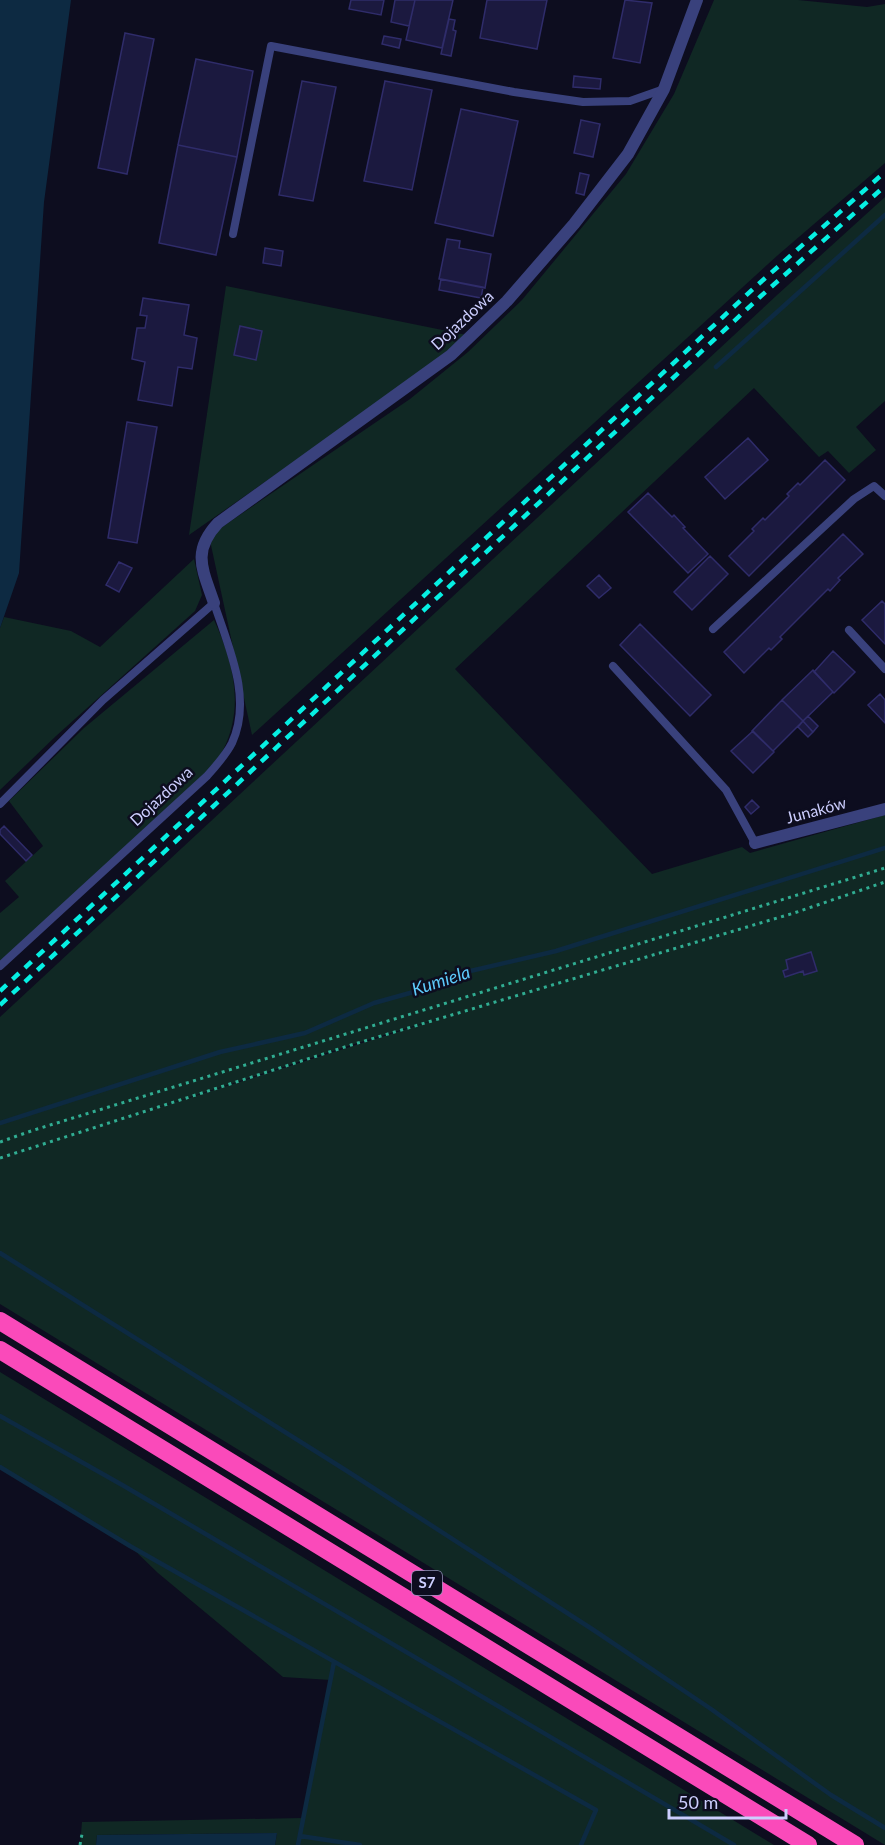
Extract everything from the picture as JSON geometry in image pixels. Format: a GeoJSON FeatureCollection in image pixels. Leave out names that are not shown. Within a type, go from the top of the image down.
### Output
{"type":"FeatureCollection","features":[{"type":"Feature","properties":{"kind":"highway","name":"S7"},"geometry":{"type":"LineString","coordinates":[[0,1321],[855,1845]]}},
{"type":"Feature","properties":{"kind":"highway","name":"S7"},"geometry":{"type":"LineString","coordinates":[[0,1350],[808,1845]]}},
{"type":"Feature","properties":{"kind":"street","name":"Dojazdowa"},"geometry":{"type":"LineString","coordinates":[[214,603],[202,566],[201,552],[206,536],[218,523],[451,355],[507,301],[574,224],[628,154],[664,89],[697,0]]}},
{"type":"Feature","properties":{"kind":"street","name":"Junaków"},"geometry":{"type":"LineString","coordinates":[[755,843],[885,808]]}},
{"type":"Feature","properties":{"kind":"lane"},"geometry":{"type":"LineString","coordinates":[[232,234],[271,46],[514,92],[583,102],[630,101],[664,89]]}},
{"type":"Feature","properties":{"kind":"lane"},"geometry":{"type":"LineString","coordinates":[[713,629],[854,499],[874,486],[885,496]]}},
{"type":"Feature","properties":{"kind":"lane"},"geometry":{"type":"LineString","coordinates":[[0,804],[103,700],[214,603]]}},
{"type":"Feature","properties":{"kind":"lane","name":"Dojazdowa"},"geometry":{"type":"LineString","coordinates":[[0,966],[207,776],[232,742],[239,716],[239,692],[234,664],[214,603]]}},
{"type":"Feature","properties":{"kind":"lane"},"geometry":{"type":"LineString","coordinates":[[849,630],[885,669]]}},
{"type":"Feature","properties":{"kind":"lane"},"geometry":{"type":"LineString","coordinates":[[613,666],[726,790],[755,843]]}},
{"type":"Feature","properties":{"kind":"path"},"geometry":{"type":"LineString","coordinates":[[0,1142],[885,868]]}},
{"type":"Feature","properties":{"kind":"path"},"geometry":{"type":"LineString","coordinates":[[0,1158],[351,1045],[794,913],[885,882]]}},
{"type":"Feature","properties":{"kind":"path"},"geometry":{"type":"LineString","coordinates":[[80,1845],[82,1834]]}},
{"type":"Feature","properties":{"kind":"green space"},"geometry":{"type":"Polygon","coordinates":[[[714,0],[798,0],[867,7],[885,4],[885,163],[778,255],[252,735],[209,536],[410,399],[468,352],[522,300],[626,174],[674,94],[714,0]]]}},
{"type":"Feature","properties":{"kind":"green space"},"geometry":{"type":"Polygon","coordinates":[[[885,197],[885,401],[856,427],[876,450],[849,473],[828,451],[819,457],[754,388],[455,669],[652,874],[742,847],[750,853],[885,815],[885,1845],[0,1304],[0,1017],[885,197]],[[451,1015],[351,1045],[132,1116],[451,1015]]]}},
{"type":"Feature","properties":{"kind":"green space"},"geometry":{"type":"Polygon","coordinates":[[[226,286],[467,335],[412,379],[189,535],[226,286]]]}},
{"type":"Feature","properties":{"kind":"green space"},"geometry":{"type":"Polygon","coordinates":[[[194,559],[202,595],[195,611],[56,736],[0,790],[0,628],[4,617],[71,631],[100,647],[194,559]]]}},
{"type":"Feature","properties":{"kind":"green space"},"geometry":{"type":"Polygon","coordinates":[[[214,620],[227,652],[235,701],[230,734],[221,753],[206,772],[0,962],[0,913],[19,897],[5,881],[43,846],[9,801],[84,728],[214,620]]]}},
{"type":"Feature","properties":{"kind":"green space"},"geometry":{"type":"Polygon","coordinates":[[[0,1372],[774,1845],[275,1845],[277,1833],[97,1835],[96,1845],[80,1845],[82,1822],[303,1818],[331,1680],[283,1677],[158,1573],[130,1546],[0,1467],[0,1372]]]}},
{"type":"Feature","properties":{"kind":"water"},"geometry":{"type":"Polygon","coordinates":[[[0,0],[71,0],[44,202],[19,573],[0,628],[0,0]]]}},
{"type":"Feature","properties":{"kind":"water"},"geometry":{"type":"Polygon","coordinates":[[[277,1833],[275,1845],[96,1845],[97,1835],[277,1833]]]}},
{"type":"Feature","properties":{"kind":"building"},"geometry":{"type":"Polygon","coordinates":[[[351,0],[384,0],[381,15],[349,9],[351,0]]]}},
{"type":"Feature","properties":{"kind":"building"},"geometry":{"type":"Polygon","coordinates":[[[395,0],[415,0],[409,26],[391,22],[395,0]]]}},
{"type":"Feature","properties":{"kind":"building"},"geometry":{"type":"Polygon","coordinates":[[[415,0],[453,0],[442,48],[406,40],[415,0]]]}},
{"type":"Feature","properties":{"kind":"building"},"geometry":{"type":"Polygon","coordinates":[[[487,0],[547,0],[537,49],[480,38],[487,0]]]}},
{"type":"Feature","properties":{"kind":"building"},"geometry":{"type":"Polygon","coordinates":[[[625,0],[652,3],[640,63],[613,58],[625,0]]]}},
{"type":"Feature","properties":{"kind":"building"},"geometry":{"type":"Polygon","coordinates":[[[449,19],[455,20],[453,30],[456,31],[451,56],[441,54],[449,19]]]}},
{"type":"Feature","properties":{"kind":"building"},"geometry":{"type":"Polygon","coordinates":[[[125,33],[154,39],[127,174],[98,168],[125,33]]]}},
{"type":"Feature","properties":{"kind":"building"},"geometry":{"type":"Polygon","coordinates":[[[384,36],[401,39],[399,48],[382,44],[384,36]]]}},
{"type":"Feature","properties":{"kind":"building"},"geometry":{"type":"Polygon","coordinates":[[[196,59],[253,71],[237,157],[178,145],[196,59]]]}},
{"type":"Feature","properties":{"kind":"building"},"geometry":{"type":"Polygon","coordinates":[[[574,76],[601,79],[600,89],[573,87],[574,76]]]}},
{"type":"Feature","properties":{"kind":"building"},"geometry":{"type":"Polygon","coordinates":[[[302,81],[336,87],[313,201],[279,195],[302,81]]]}},
{"type":"Feature","properties":{"kind":"building"},"geometry":{"type":"Polygon","coordinates":[[[385,81],[432,90],[412,190],[364,181],[385,81]]]}},
{"type":"Feature","properties":{"kind":"building"},"geometry":{"type":"Polygon","coordinates":[[[461,109],[518,121],[493,236],[435,223],[461,109]]]}},
{"type":"Feature","properties":{"kind":"building"},"geometry":{"type":"Polygon","coordinates":[[[581,120],[600,124],[593,157],[574,153],[581,120]]]}},
{"type":"Feature","properties":{"kind":"building"},"geometry":{"type":"Polygon","coordinates":[[[178,145],[237,157],[216,255],[159,243],[178,145]]]}},
{"type":"Feature","properties":{"kind":"building"},"geometry":{"type":"Polygon","coordinates":[[[580,173],[589,175],[584,195],[576,193],[580,173]]]}},
{"type":"Feature","properties":{"kind":"building"},"geometry":{"type":"Polygon","coordinates":[[[447,239],[460,241],[459,248],[491,254],[485,288],[439,279],[447,239]]]}},
{"type":"Feature","properties":{"kind":"building"},"geometry":{"type":"Polygon","coordinates":[[[265,248],[283,251],[281,266],[263,263],[265,248]]]}},
{"type":"Feature","properties":{"kind":"building"},"geometry":{"type":"Polygon","coordinates":[[[441,279],[483,287],[481,298],[439,290],[441,279]]]}},
{"type":"Feature","properties":{"kind":"building"},"geometry":{"type":"Polygon","coordinates":[[[143,298],[189,305],[184,335],[197,338],[192,369],[178,367],[172,406],[138,400],[145,362],[132,359],[137,328],[145,328],[147,316],[140,315],[143,298]]]}},
{"type":"Feature","properties":{"kind":"building"},"geometry":{"type":"Polygon","coordinates":[[[240,326],[262,331],[256,360],[234,355],[240,326]]]}},
{"type":"Feature","properties":{"kind":"building"},"geometry":{"type":"Polygon","coordinates":[[[127,422],[157,427],[137,543],[108,538],[127,422]]]}},
{"type":"Feature","properties":{"kind":"building"},"geometry":{"type":"Polygon","coordinates":[[[748,438],[768,460],[725,499],[705,477],[748,438]]]}},
{"type":"Feature","properties":{"kind":"building"},"geometry":{"type":"Polygon","coordinates":[[[825,460],[845,480],[749,576],[729,556],[754,531],[752,529],[763,518],[765,520],[789,496],[787,494],[798,483],[800,485],[825,460]]]}},
{"type":"Feature","properties":{"kind":"building"},"geometry":{"type":"Polygon","coordinates":[[[648,493],[672,517],[674,515],[708,554],[688,573],[628,512],[648,493]]]}},
{"type":"Feature","properties":{"kind":"building"},"geometry":{"type":"Polygon","coordinates":[[[843,534],[863,554],[838,578],[840,580],[830,591],[828,589],[780,637],[782,639],[771,650],[769,648],[744,673],[724,652],[843,534]]]}},
{"type":"Feature","properties":{"kind":"building"},"geometry":{"type":"Polygon","coordinates":[[[710,556],[728,574],[692,610],[674,592],[710,556]]]}},
{"type":"Feature","properties":{"kind":"building"},"geometry":{"type":"Polygon","coordinates":[[[119,562],[132,568],[119,592],[106,585],[119,562]]]}},
{"type":"Feature","properties":{"kind":"building"},"geometry":{"type":"Polygon","coordinates":[[[599,575],[611,588],[599,598],[587,586],[599,575]]]}},
{"type":"Feature","properties":{"kind":"building"},"geometry":{"type":"Polygon","coordinates":[[[882,601],[885,604],[885,644],[862,620],[882,601]]]}},
{"type":"Feature","properties":{"kind":"building"},"geometry":{"type":"Polygon","coordinates":[[[640,624],[711,695],[690,716],[620,645],[640,624]]]}},
{"type":"Feature","properties":{"kind":"building"},"geometry":{"type":"Polygon","coordinates":[[[833,651],[855,672],[834,693],[814,672],[833,651]]]}},
{"type":"Feature","properties":{"kind":"building"},"geometry":{"type":"Polygon","coordinates":[[[813,670],[833,692],[803,721],[782,700],[813,670]]]}},
{"type":"Feature","properties":{"kind":"building"},"geometry":{"type":"Polygon","coordinates":[[[880,694],[885,700],[885,723],[868,705],[880,694]]]}},
{"type":"Feature","properties":{"kind":"building"},"geometry":{"type":"Polygon","coordinates":[[[782,700],[803,721],[773,751],[752,731],[782,700]]]}},
{"type":"Feature","properties":{"kind":"building"},"geometry":{"type":"Polygon","coordinates":[[[808,716],[818,726],[813,732],[803,721],[808,716]]]}},
{"type":"Feature","properties":{"kind":"building"},"geometry":{"type":"Polygon","coordinates":[[[803,721],[813,732],[808,737],[798,727],[803,721]]]}},
{"type":"Feature","properties":{"kind":"building"},"geometry":{"type":"Polygon","coordinates":[[[753,731],[774,752],[753,773],[731,751],[753,731]]]}},
{"type":"Feature","properties":{"kind":"building"},"geometry":{"type":"Polygon","coordinates":[[[752,800],[759,807],[751,814],[745,807],[752,800]]]}},
{"type":"Feature","properties":{"kind":"building"},"geometry":{"type":"Polygon","coordinates":[[[4,826],[32,855],[26,861],[0,834],[4,826]]]}},
{"type":"Feature","properties":{"kind":"building"},"geometry":{"type":"Polygon","coordinates":[[[811,952],[817,971],[804,975],[803,971],[785,977],[783,971],[788,969],[786,960],[811,952]]]}},
{"type":"Feature","properties":{"kind":"waterway"},"geometry":{"type":"LineString","coordinates":[[716,367],[885,215]]}},
{"type":"Feature","properties":{"kind":"waterway","name":"Kumiela"},"geometry":{"type":"LineString","coordinates":[[0,1123],[220,1052],[305,1033],[374,1003],[417,991],[466,972],[556,951],[885,848]]}},
{"type":"Feature","properties":{"kind":"waterway"},"geometry":{"type":"LineString","coordinates":[[0,1253],[347,1471],[592,1629],[711,1709],[831,1795],[885,1828]]}},
{"type":"Feature","properties":{"kind":"waterway"},"geometry":{"type":"LineString","coordinates":[[0,1416],[124,1486],[734,1845]]}},
{"type":"Feature","properties":{"kind":"waterway"},"geometry":{"type":"LineString","coordinates":[[0,1467],[130,1546],[596,1810],[581,1845]]}},
{"type":"Feature","properties":{"kind":"waterway"},"geometry":{"type":"LineString","coordinates":[[298,1845],[334,1662]]}},
{"type":"Feature","properties":{"kind":"waterway"},"geometry":{"type":"LineString","coordinates":[[300,1836],[360,1845]]}},
{"type":"Feature","properties":{"kind":"railway"},"geometry":{"type":"LineString","coordinates":[[0,991],[754,288],[885,172]]}},
{"type":"Feature","properties":{"kind":"railway"},"geometry":{"type":"LineString","coordinates":[[0,1005],[761,296],[885,186]]}}]}
